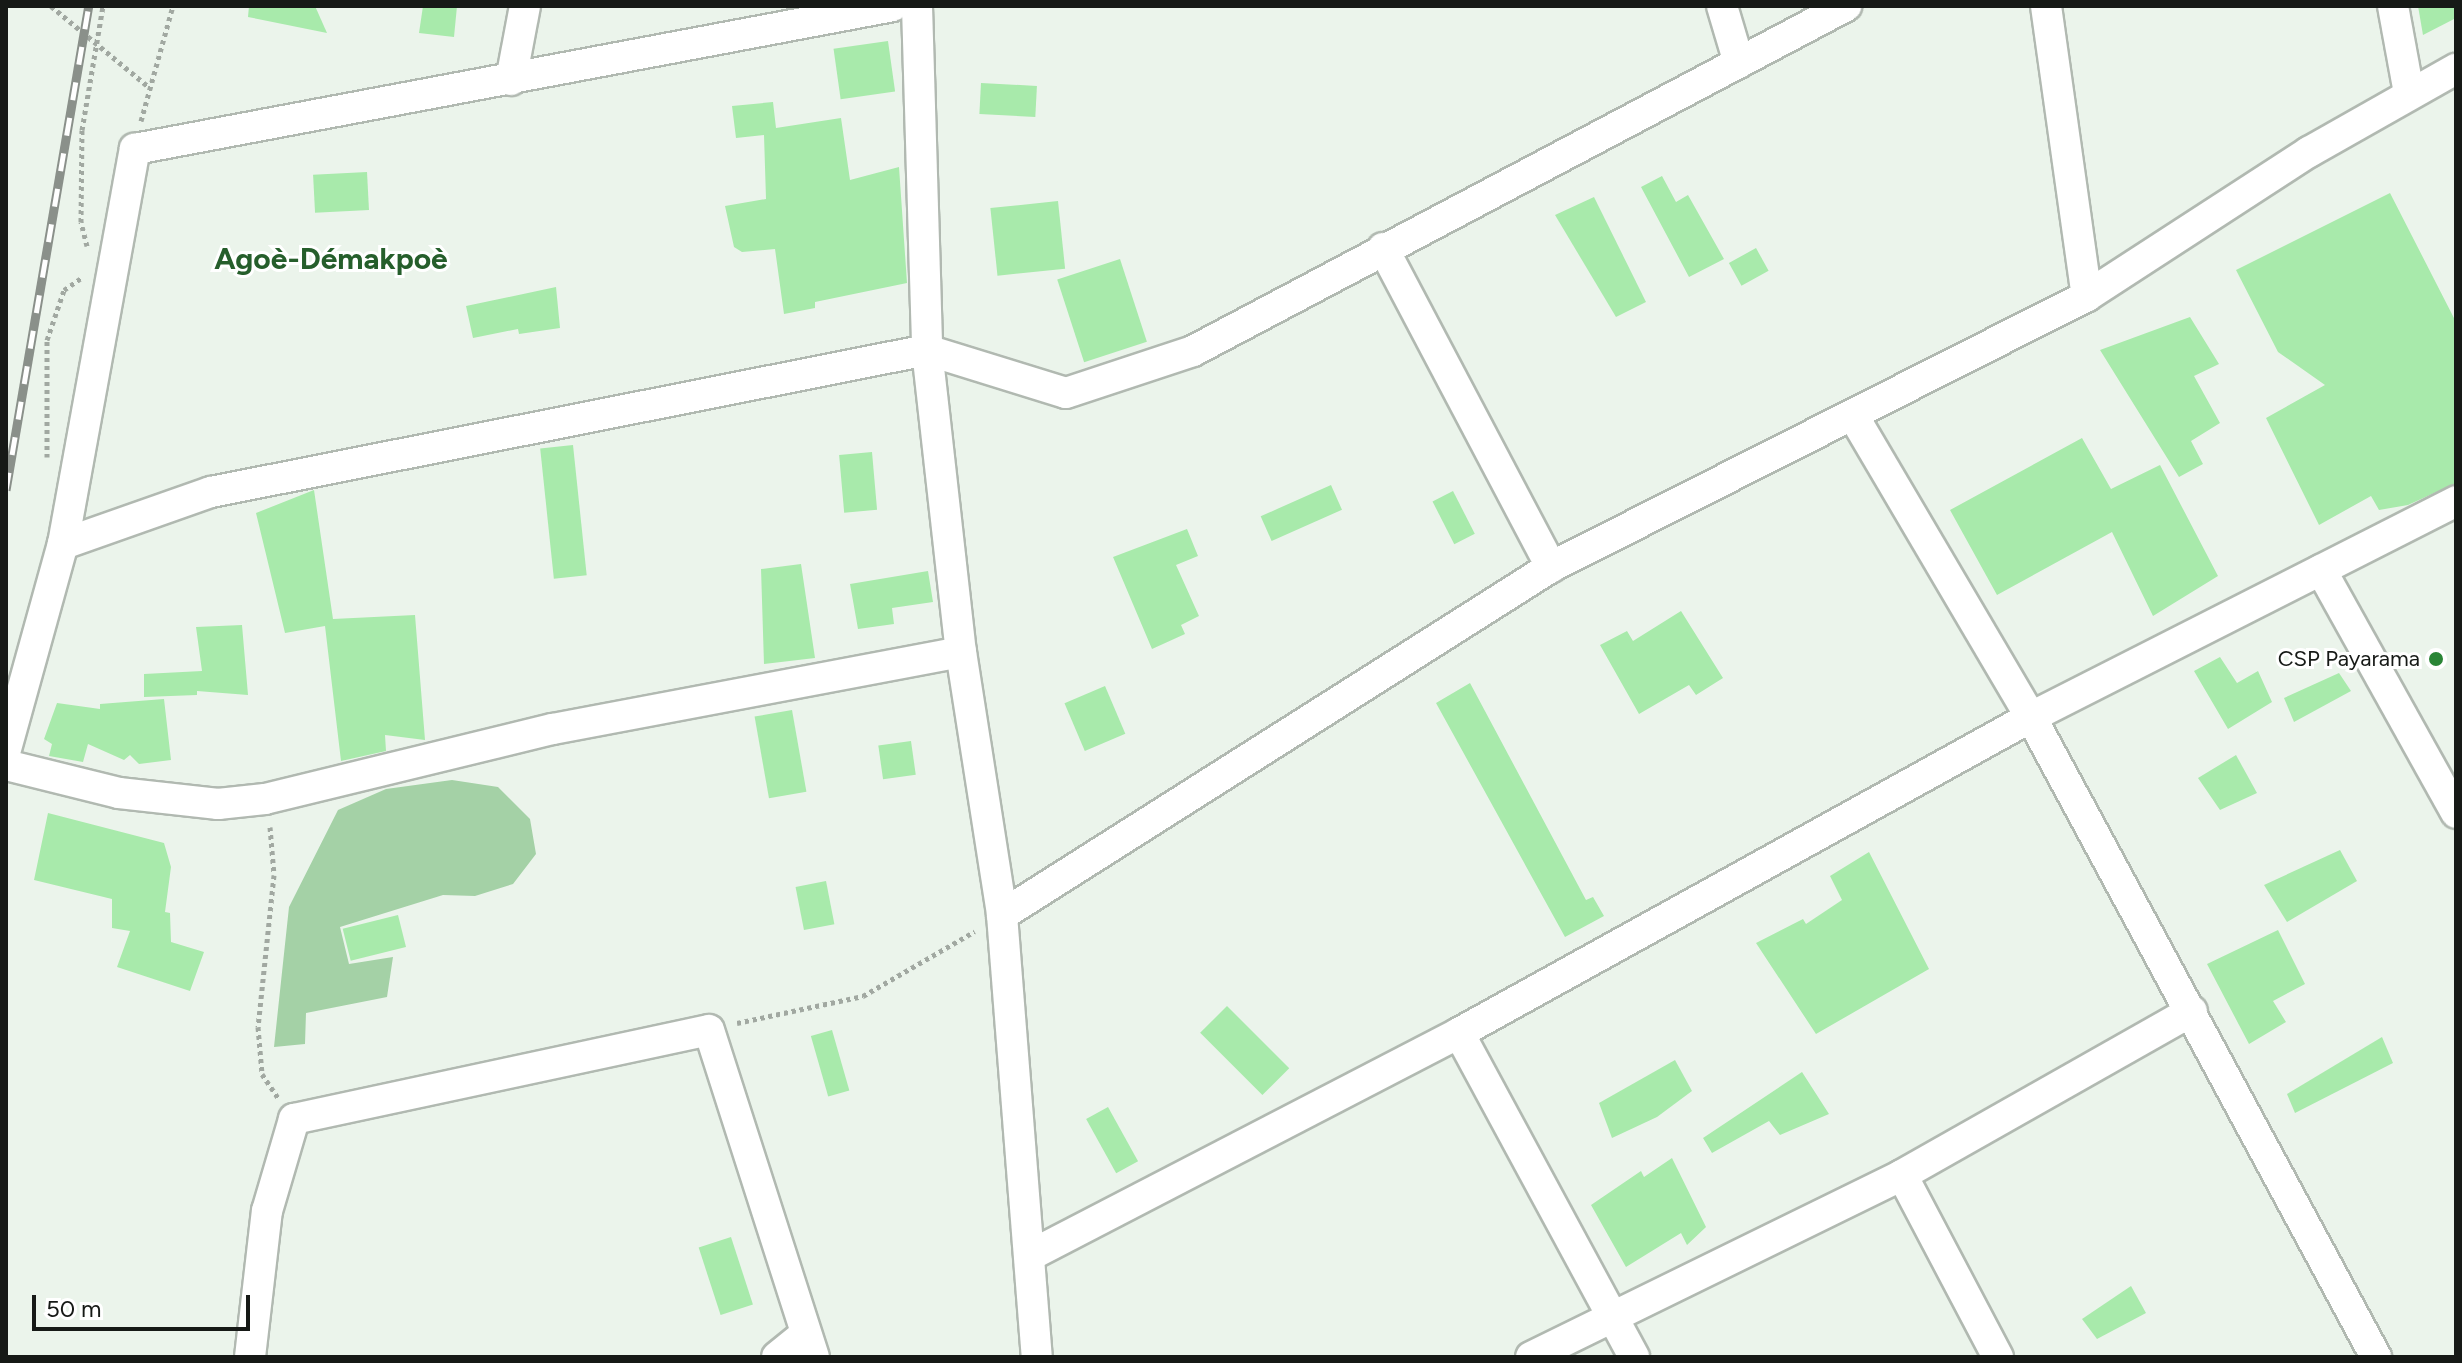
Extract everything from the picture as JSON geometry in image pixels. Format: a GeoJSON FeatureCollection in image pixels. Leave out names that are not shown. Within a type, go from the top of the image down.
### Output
{"type":"FeatureCollection","features":[{"type":"Feature","properties":{"kind":"street"},"geometry":{"type":"LineString","coordinates":[[511,80],[525,6]]}},
{"type":"Feature","properties":{"kind":"street"},"geometry":{"type":"LineString","coordinates":[[6,749],[63,544],[135,149],[893,6]]}},
{"type":"Feature","properties":{"kind":"street"},"geometry":{"type":"LineString","coordinates":[[917,6],[927,350],[961,652],[1002,915],[1037,1357]]}},
{"type":"Feature","properties":{"kind":"street"},"geometry":{"type":"LineString","coordinates":[[1722,6],[1739,63]]}},
{"type":"Feature","properties":{"kind":"street"},"geometry":{"type":"LineString","coordinates":[[63,544],[211,492],[927,350],[1066,393],[1193,351],[1846,6]]}},
{"type":"Feature","properties":{"kind":"street"},"geometry":{"type":"LineString","coordinates":[[2046,6],[2087,296]]}},
{"type":"Feature","properties":{"kind":"street"},"geometry":{"type":"LineString","coordinates":[[2393,6],[2409,93]]}},
{"type":"Feature","properties":{"kind":"street"},"geometry":{"type":"LineString","coordinates":[[1002,915],[1551,567],[1854,417],[2087,296],[2409,93],[2456,69]]}},
{"type":"Feature","properties":{"kind":"street"},"geometry":{"type":"LineString","coordinates":[[1383,248],[1551,567]]}},
{"type":"Feature","properties":{"kind":"street"},"geometry":{"type":"LineString","coordinates":[[1854,417],[2031,717],[2376,1357]]}},
{"type":"Feature","properties":{"kind":"street"},"geometry":{"type":"LineString","coordinates":[[1031,1255],[1459,1033],[2031,717],[2456,501]]}},
{"type":"Feature","properties":{"kind":"street"},"geometry":{"type":"LineString","coordinates":[[2321,570],[2456,813]]}},
{"type":"Feature","properties":{"kind":"street"},"geometry":{"type":"LineString","coordinates":[[6,765],[119,793],[218,804],[265,799],[553,729],[961,652]]}},
{"type":"Feature","properties":{"kind":"street"},"geometry":{"type":"LineString","coordinates":[[1531,1357],[1902,1175],[2192,1011]]}},
{"type":"Feature","properties":{"kind":"street"},"geometry":{"type":"LineString","coordinates":[[250,1357],[267,1211],[294,1119],[709,1030],[809,1346],[777,1357]]}},
{"type":"Feature","properties":{"kind":"street"},"geometry":{"type":"LineString","coordinates":[[1459,1033],[1634,1357]]}},
{"type":"Feature","properties":{"kind":"street"},"geometry":{"type":"LineString","coordinates":[[1902,1175],[1998,1357]]}},
{"type":"Feature","properties":{"kind":"path"},"geometry":{"type":"LineString","coordinates":[[51,6],[149,87]]}},
{"type":"Feature","properties":{"kind":"path"},"geometry":{"type":"LineString","coordinates":[[90,257],[81,222],[80,177],[94,43],[103,6]]}},
{"type":"Feature","properties":{"kind":"path"},"geometry":{"type":"LineString","coordinates":[[135,149],[173,6]]}},
{"type":"Feature","properties":{"kind":"path"},"geometry":{"type":"LineString","coordinates":[[265,799],[274,875],[258,1027],[262,1074],[294,1119]]}},
{"type":"Feature","properties":{"kind":"path"},"geometry":{"type":"LineString","coordinates":[[709,1030],[863,996],[1002,915]]}},
{"type":"Feature","properties":{"kind":"green space"},"geometry":{"type":"Polygon","coordinates":[[[452,780],[498,787],[530,819],[536,854],[513,884],[475,896],[443,895],[340,927],[349,964],[393,957],[387,997],[306,1013],[305,1044],[274,1047],[289,907],[338,810],[386,789],[452,780]]]}},
{"type":"Feature","properties":{"kind":"building"},"geometry":{"type":"Polygon","coordinates":[[[249,6],[315,6],[327,33],[248,17],[249,6]]]}},
{"type":"Feature","properties":{"kind":"building"},"geometry":{"type":"Polygon","coordinates":[[[423,6],[457,6],[454,37],[419,33],[423,6]]]}},
{"type":"Feature","properties":{"kind":"building"},"geometry":{"type":"Polygon","coordinates":[[[2418,6],[2456,6],[2456,18],[2423,35],[2418,6]]]}},
{"type":"Feature","properties":{"kind":"building"},"geometry":{"type":"Polygon","coordinates":[[[888,41],[895,92],[841,99],[834,49],[888,41]]]}},
{"type":"Feature","properties":{"kind":"building"},"geometry":{"type":"Polygon","coordinates":[[[981,83],[1037,86],[1035,117],[979,114],[981,83]]]}},
{"type":"Feature","properties":{"kind":"building"},"geometry":{"type":"Polygon","coordinates":[[[773,102],[776,128],[841,118],[850,180],[899,167],[907,283],[815,302],[815,308],[784,314],[775,249],[742,252],[734,247],[725,206],[766,199],[764,135],[736,138],[732,106],[773,102]]]}},
{"type":"Feature","properties":{"kind":"building"},"geometry":{"type":"Polygon","coordinates":[[[367,172],[369,210],[315,213],[313,175],[367,172]]]}},
{"type":"Feature","properties":{"kind":"building"},"geometry":{"type":"Polygon","coordinates":[[[1662,176],[1676,202],[1688,195],[1724,259],[1689,277],[1641,187],[1662,176]]]}},
{"type":"Feature","properties":{"kind":"building"},"geometry":{"type":"Polygon","coordinates":[[[2390,193],[2456,322],[2456,483],[2408,505],[2379,510],[2371,496],[2319,525],[2266,418],[2325,385],[2278,352],[2236,270],[2390,193]]]}},
{"type":"Feature","properties":{"kind":"building"},"geometry":{"type":"Polygon","coordinates":[[[1594,197],[1646,302],[1616,317],[1555,215],[1594,197]]]}},
{"type":"Feature","properties":{"kind":"building"},"geometry":{"type":"Polygon","coordinates":[[[1058,201],[1065,269],[997,276],[990,208],[1058,201]]]}},
{"type":"Feature","properties":{"kind":"building"},"geometry":{"type":"Polygon","coordinates":[[[1756,248],[1769,271],[1741,286],[1729,263],[1756,248]]]}},
{"type":"Feature","properties":{"kind":"building"},"geometry":{"type":"Polygon","coordinates":[[[1120,259],[1147,342],[1084,362],[1057,279],[1120,259]]]}},
{"type":"Feature","properties":{"kind":"building"},"geometry":{"type":"Polygon","coordinates":[[[556,287],[560,328],[519,334],[518,329],[473,338],[466,306],[556,287]]]}},
{"type":"Feature","properties":{"kind":"building"},"geometry":{"type":"Polygon","coordinates":[[[2190,317],[2219,364],[2194,376],[2220,423],[2191,441],[2203,464],[2179,477],[2100,350],[2190,317]]]}},
{"type":"Feature","properties":{"kind":"building"},"geometry":{"type":"Polygon","coordinates":[[[2082,438],[2111,489],[2160,465],[2218,576],[2153,616],[2112,532],[1997,595],[1950,510],[2082,438]]]}},
{"type":"Feature","properties":{"kind":"building"},"geometry":{"type":"Polygon","coordinates":[[[573,445],[587,575],[554,579],[540,448],[573,445]]]}},
{"type":"Feature","properties":{"kind":"building"},"geometry":{"type":"Polygon","coordinates":[[[872,452],[877,510],[844,513],[839,455],[872,452]]]}},
{"type":"Feature","properties":{"kind":"building"},"geometry":{"type":"Polygon","coordinates":[[[1331,485],[1342,510],[1272,541],[1261,516],[1331,485]]]}},
{"type":"Feature","properties":{"kind":"building"},"geometry":{"type":"Polygon","coordinates":[[[314,490],[333,619],[415,615],[425,740],[385,735],[386,751],[341,761],[325,626],[285,633],[256,513],[314,490]]]}},
{"type":"Feature","properties":{"kind":"building"},"geometry":{"type":"Polygon","coordinates":[[[1453,491],[1475,534],[1454,544],[1433,501],[1453,491]]]}},
{"type":"Feature","properties":{"kind":"building"},"geometry":{"type":"Polygon","coordinates":[[[1187,529],[1198,556],[1176,565],[1199,616],[1181,625],[1185,634],[1152,649],[1113,557],[1187,529]]]}},
{"type":"Feature","properties":{"kind":"building"},"geometry":{"type":"Polygon","coordinates":[[[801,564],[815,658],[764,664],[761,569],[801,564]]]}},
{"type":"Feature","properties":{"kind":"building"},"geometry":{"type":"Polygon","coordinates":[[[928,571],[933,602],[892,608],[894,624],[858,629],[850,584],[928,571]]]}},
{"type":"Feature","properties":{"kind":"building"},"geometry":{"type":"Polygon","coordinates":[[[1681,611],[1723,678],[1696,695],[1689,685],[1639,714],[1600,645],[1627,631],[1633,641],[1681,611]]]}},
{"type":"Feature","properties":{"kind":"building"},"geometry":{"type":"Polygon","coordinates":[[[242,625],[248,695],[197,691],[197,695],[144,697],[144,674],[202,671],[196,627],[242,625]]]}},
{"type":"Feature","properties":{"kind":"building"},"geometry":{"type":"Polygon","coordinates":[[[2220,657],[2237,683],[2258,671],[2272,702],[2228,729],[2194,671],[2220,657]]]}},
{"type":"Feature","properties":{"kind":"building"},"geometry":{"type":"Polygon","coordinates":[[[2339,673],[2351,691],[2294,722],[2284,698],[2339,673]]]}},
{"type":"Feature","properties":{"kind":"building"},"geometry":{"type":"Polygon","coordinates":[[[1470,683],[1586,900],[1593,897],[1604,916],[1565,937],[1436,703],[1470,683]]]}},
{"type":"Feature","properties":{"kind":"building"},"geometry":{"type":"Polygon","coordinates":[[[1105,686],[1125,734],[1085,751],[1064,703],[1105,686]]]}},
{"type":"Feature","properties":{"kind":"building"},"geometry":{"type":"Polygon","coordinates":[[[164,699],[171,760],[139,764],[130,755],[124,760],[88,744],[83,762],[49,756],[52,744],[44,739],[57,703],[100,709],[100,704],[164,699]]]}},
{"type":"Feature","properties":{"kind":"building"},"geometry":{"type":"Polygon","coordinates":[[[792,710],[806,792],[769,798],[755,717],[792,710]]]}},
{"type":"Feature","properties":{"kind":"building"},"geometry":{"type":"Polygon","coordinates":[[[911,741],[916,775],[883,779],[878,746],[911,741]]]}},
{"type":"Feature","properties":{"kind":"building"},"geometry":{"type":"Polygon","coordinates":[[[2236,755],[2257,793],[2220,810],[2198,778],[2236,755]]]}},
{"type":"Feature","properties":{"kind":"building"},"geometry":{"type":"Polygon","coordinates":[[[48,813],[164,843],[171,867],[165,912],[170,913],[171,942],[204,952],[190,991],[117,967],[130,931],[112,928],[112,899],[34,880],[48,813]]]}},
{"type":"Feature","properties":{"kind":"building"},"geometry":{"type":"Polygon","coordinates":[[[2340,850],[2357,881],[2287,922],[2264,885],[2340,850]]]}},
{"type":"Feature","properties":{"kind":"building"},"geometry":{"type":"Polygon","coordinates":[[[1869,852],[1929,969],[1816,1034],[1756,943],[1803,919],[1806,924],[1842,900],[1830,876],[1869,852]]]}},
{"type":"Feature","properties":{"kind":"building"},"geometry":{"type":"Polygon","coordinates":[[[826,881],[834,924],[804,930],[796,887],[826,881]]]}},
{"type":"Feature","properties":{"kind":"building"},"geometry":{"type":"Polygon","coordinates":[[[398,915],[406,947],[351,961],[343,929],[398,915]]]}},
{"type":"Feature","properties":{"kind":"building"},"geometry":{"type":"Polygon","coordinates":[[[2278,930],[2305,984],[2273,1001],[2286,1022],[2249,1044],[2207,964],[2278,930]]]}},
{"type":"Feature","properties":{"kind":"building"},"geometry":{"type":"Polygon","coordinates":[[[1227,1006],[1289,1068],[1262,1095],[1200,1033],[1227,1006]]]}},
{"type":"Feature","properties":{"kind":"building"},"geometry":{"type":"Polygon","coordinates":[[[832,1030],[849,1091],[828,1097],[811,1036],[832,1030]]]}},
{"type":"Feature","properties":{"kind":"building"},"geometry":{"type":"Polygon","coordinates":[[[2382,1037],[2393,1063],[2295,1113],[2287,1094],[2382,1037]]]}},
{"type":"Feature","properties":{"kind":"building"},"geometry":{"type":"Polygon","coordinates":[[[1675,1060],[1692,1091],[1657,1117],[1612,1138],[1599,1103],[1675,1060]]]}},
{"type":"Feature","properties":{"kind":"building"},"geometry":{"type":"Polygon","coordinates":[[[1802,1072],[1829,1114],[1780,1135],[1769,1121],[1712,1153],[1703,1138],[1802,1072]]]}},
{"type":"Feature","properties":{"kind":"building"},"geometry":{"type":"Polygon","coordinates":[[[1108,1107],[1138,1161],[1116,1173],[1086,1119],[1108,1107]]]}},
{"type":"Feature","properties":{"kind":"building"},"geometry":{"type":"Polygon","coordinates":[[[1672,1158],[1706,1227],[1687,1245],[1681,1233],[1626,1267],[1591,1205],[1641,1171],[1644,1177],[1672,1158]]]}},
{"type":"Feature","properties":{"kind":"building"},"geometry":{"type":"Polygon","coordinates":[[[731,1237],[753,1305],[721,1315],[699,1248],[731,1237]]]}},
{"type":"Feature","properties":{"kind":"building"},"geometry":{"type":"Polygon","coordinates":[[[2131,1286],[2146,1313],[2097,1339],[2082,1319],[2131,1286]]]}},
{"type":"Feature","properties":{"kind":"railway"},"geometry":{"type":"LineString","coordinates":[[6,490],[89,6]]}},
{"type":"Feature","properties":{"kind":"place","name":"CSP Payarama"},"geometry":{"type":"Point","coordinates":[2436,659]}},
{"type":"Feature","properties":{"kind":"district","name":"Agoè-Démakpoè"},"geometry":{"type":"Point","coordinates":[331,259]}}]}
